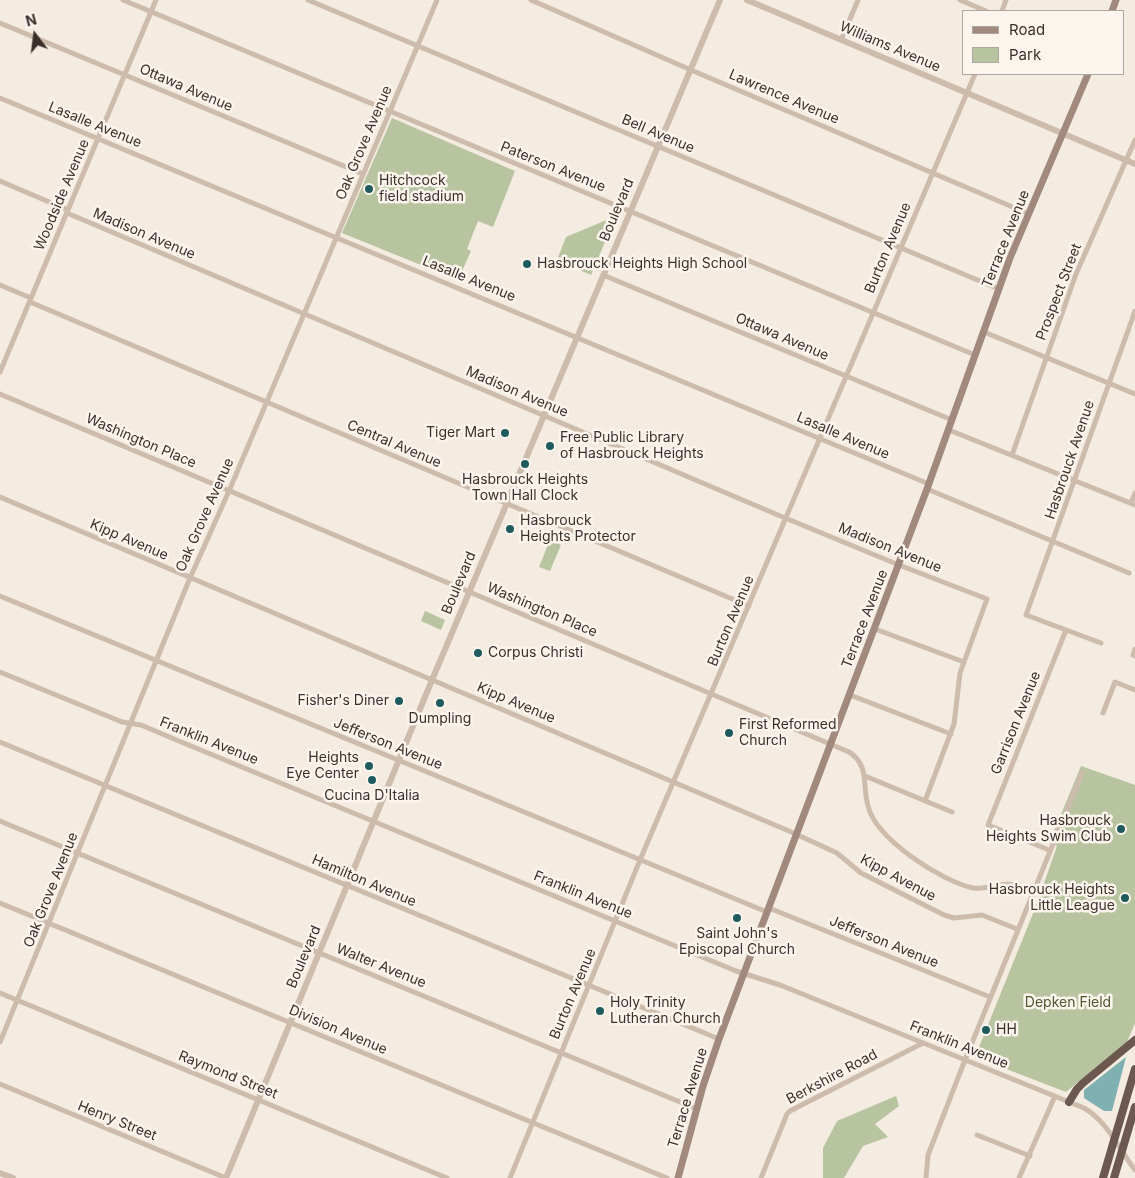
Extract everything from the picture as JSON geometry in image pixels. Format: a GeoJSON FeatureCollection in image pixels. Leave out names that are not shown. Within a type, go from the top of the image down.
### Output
{"type":"FeatureCollection","features":[{"type":"Feature","properties":{"kind":"highway"},"geometry":{"type":"LineString","coordinates":[[1069,1102],[1083,1083],[1135,1040]]}},
{"type":"Feature","properties":{"kind":"highway"},"geometry":{"type":"LineString","coordinates":[[1103,1178],[1135,1069]]}},
{"type":"Feature","properties":{"kind":"highway"},"geometry":{"type":"LineString","coordinates":[[1114,1178],[1135,1107]]}},
{"type":"Feature","properties":{"kind":"main road","name":"Terrace Avenue"},"geometry":{"type":"LineString","coordinates":[[678,1178],[707,1074],[719,1039],[899,565],[999,289],[1088,75]]}},
{"type":"Feature","properties":{"kind":"street","name":"Paterson Avenue"},"geometry":{"type":"LineString","coordinates":[[122,0],[976,355]]}},
{"type":"Feature","properties":{"kind":"street","name":"Woodside Avenue"},"geometry":{"type":"LineString","coordinates":[[0,372],[2,361],[68,212],[156,0]]}},
{"type":"Feature","properties":{"kind":"street","name":"Bell Avenue"},"geometry":{"type":"LineString","coordinates":[[308,0],[999,289]]}},
{"type":"Feature","properties":{"kind":"street","name":"Oak Grove Avenue"},"geometry":{"type":"LineString","coordinates":[[0,1042],[190,578],[229,491],[436,0]]}},
{"type":"Feature","properties":{"kind":"street","name":"Lawrence Avenue"},"geometry":{"type":"LineString","coordinates":[[531,0],[1029,214]]}},
{"type":"Feature","properties":{"kind":"street","name":"Boulevard"},"geometry":{"type":"LineString","coordinates":[[226,1178],[432,680],[720,0]]}},
{"type":"Feature","properties":{"kind":"street","name":"Williams Avenue"},"geometry":{"type":"LineString","coordinates":[[747,0],[1135,164]]}},
{"type":"Feature","properties":{"kind":"street"},"geometry":{"type":"LineString","coordinates":[[841,40],[858,0]]}},
{"type":"Feature","properties":{"kind":"street"},"geometry":{"type":"LineString","coordinates":[[960,0],[984,10]]}},
{"type":"Feature","properties":{"kind":"street","name":"Ottawa Avenue"},"geometry":{"type":"LineString","coordinates":[[0,23],[363,174]]}},
{"type":"Feature","properties":{"kind":"street","name":"Burton Avenue"},"geometry":{"type":"LineString","coordinates":[[510,1178],[640,860],[678,784],[712,694],[975,75]]}},
{"type":"Feature","properties":{"kind":"street","name":"Lasalle Avenue"},"geometry":{"type":"LineString","coordinates":[[0,98],[820,438],[1129,573]]}},
{"type":"Feature","properties":{"kind":"street","name":"Prospect Street"},"geometry":{"type":"LineString","coordinates":[[1012,455],[1076,274],[1135,140]]}},
{"type":"Feature","properties":{"kind":"street","name":"Madison Avenue"},"geometry":{"type":"LineString","coordinates":[[0,181],[544,416],[899,565],[987,599],[964,662]]}},
{"type":"Feature","properties":{"kind":"street","name":"Ottawa Avenue"},"geometry":{"type":"LineString","coordinates":[[603,275],[952,420]]}},
{"type":"Feature","properties":{"kind":"street","name":"Central Avenue"},"geometry":{"type":"LineString","coordinates":[[0,284],[30,300],[266,403],[749,606]]}},
{"type":"Feature","properties":{"kind":"street","name":"Hasbrouck Avenue"},"geometry":{"type":"LineString","coordinates":[[1066,630],[1026,615],[1135,311]]}},
{"type":"Feature","properties":{"kind":"street"},"geometry":{"type":"LineString","coordinates":[[984,332],[1135,394]]}},
{"type":"Feature","properties":{"kind":"street","name":"Washington Place"},"geometry":{"type":"LineString","coordinates":[[0,394],[830,744],[854,755],[862,765],[865,776]]}},
{"type":"Feature","properties":{"kind":"street"},"geometry":{"type":"LineString","coordinates":[[948,430],[1133,504],[1135,493]]}},
{"type":"Feature","properties":{"kind":"street","name":"Kipp Avenue"},"geometry":{"type":"LineString","coordinates":[[0,497],[796,834],[835,852],[861,873],[944,915],[954,918],[982,915],[1017,929]]}},
{"type":"Feature","properties":{"kind":"street","name":"Jefferson Avenue"},"geometry":{"type":"LineString","coordinates":[[0,596],[640,860],[990,998]]}},
{"type":"Feature","properties":{"kind":"street"},"geometry":{"type":"LineString","coordinates":[[875,629],[964,662],[960,673],[955,716],[950,734],[925,801]]}},
{"type":"Feature","properties":{"kind":"street"},"geometry":{"type":"LineString","coordinates":[[1066,630],[1101,643]]}},
{"type":"Feature","properties":{"kind":"street","name":"Garrison Avenue"},"geometry":{"type":"LineString","coordinates":[[1049,850],[988,825],[1066,630]]}},
{"type":"Feature","properties":{"kind":"street"},"geometry":{"type":"LineString","coordinates":[[1135,649],[1133,655],[1135,656]]}},
{"type":"Feature","properties":{"kind":"street","name":"Franklin Avenue"},"geometry":{"type":"LineString","coordinates":[[0,672],[122,722],[132,723],[177,740],[744,973],[782,986],[1069,1102],[1096,1116],[1135,1170]]}},
{"type":"Feature","properties":{"kind":"street"},"geometry":{"type":"LineString","coordinates":[[1103,714],[1115,682],[1135,690]]}},
{"type":"Feature","properties":{"kind":"street"},"geometry":{"type":"LineString","coordinates":[[850,695],[950,734]]}},
{"type":"Feature","properties":{"kind":"street","name":"Hamilton Avenue"},"geometry":{"type":"LineString","coordinates":[[0,742],[719,1039]]}},
{"type":"Feature","properties":{"kind":"street"},"geometry":{"type":"LineString","coordinates":[[926,1178],[928,1155],[1017,929],[1082,773]]}},
{"type":"Feature","properties":{"kind":"street"},"geometry":{"type":"LineString","coordinates":[[952,812],[865,776],[867,804],[871,814],[886,835],[901,849],[944,876],[970,887],[981,889],[1007,884],[1033,891]]}},
{"type":"Feature","properties":{"kind":"street","name":"Walter Avenue"},"geometry":{"type":"LineString","coordinates":[[0,821],[697,1109]]}},
{"type":"Feature","properties":{"kind":"street","name":"Division Avenue"},"geometry":{"type":"LineString","coordinates":[[0,903],[668,1178]]}},
{"type":"Feature","properties":{"kind":"street","name":"Raymond Street"},"geometry":{"type":"LineString","coordinates":[[0,994],[447,1178]]}},
{"type":"Feature","properties":{"kind":"street","name":"Berkshire Road"},"geometry":{"type":"LineString","coordinates":[[761,1178],[787,1114],[790,1111],[923,1043]]}},
{"type":"Feature","properties":{"kind":"street","name":"Henry Street"},"geometry":{"type":"LineString","coordinates":[[0,1084],[226,1178]]}},
{"type":"Feature","properties":{"kind":"street"},"geometry":{"type":"LineString","coordinates":[[1019,1178],[1055,1096]]}},
{"type":"Feature","properties":{"kind":"street"},"geometry":{"type":"LineString","coordinates":[[977,1135],[1030,1156]]}},
{"type":"Feature","properties":{"kind":"street"},"geometry":{"type":"LineString","coordinates":[[0,1173],[13,1178]]}},
{"type":"Feature","properties":{"kind":"green space"},"geometry":{"type":"Polygon","coordinates":[[[392,118],[515,171],[493,227],[478,221],[467,249],[471,251],[458,280],[342,233],[392,118]]]}},
{"type":"Feature","properties":{"kind":"green space"},"geometry":{"type":"Polygon","coordinates":[[[616,216],[591,275],[557,260],[566,237],[616,216]]]}},
{"type":"Feature","properties":{"kind":"green space"},"geometry":{"type":"Polygon","coordinates":[[[550,540],[561,545],[550,571],[539,567],[550,540]]]}},
{"type":"Feature","properties":{"kind":"green space"},"geometry":{"type":"Polygon","coordinates":[[[425,611],[445,620],[441,630],[421,621],[425,611]]]}},
{"type":"Feature","properties":{"kind":"green space","name":"Depken Field"},"geometry":{"type":"Polygon","coordinates":[[[1081,766],[1135,785],[1135,1023],[1127,1042],[1066,1092],[975,1057],[1036,906],[1057,846],[1050,841],[1081,766]]]}},
{"type":"Feature","properties":{"kind":"green space"},"geometry":{"type":"Polygon","coordinates":[[[896,1096],[899,1106],[875,1124],[888,1137],[863,1146],[844,1178],[823,1178],[823,1148],[837,1121],[896,1096]]]}},
{"type":"Feature","properties":{"kind":"water"},"geometry":{"type":"Polygon","coordinates":[[[1126,1057],[1112,1111],[1104,1111],[1084,1098],[1084,1090],[1126,1057]]]}},
{"type":"Feature","properties":{"kind":"place","name":"Hitchcock field stadium"},"geometry":{"type":"Point","coordinates":[369,189]}},
{"type":"Feature","properties":{"kind":"place","name":"Hasbrouck Heights High School"},"geometry":{"type":"Point","coordinates":[527,264]}},
{"type":"Feature","properties":{"kind":"place","name":"Tiger Mart"},"geometry":{"type":"Point","coordinates":[505,433]}},
{"type":"Feature","properties":{"kind":"place","name":"Free Public Library of Hasbrouck Heights"},"geometry":{"type":"Point","coordinates":[550,446]}},
{"type":"Feature","properties":{"kind":"place","name":"Hasbrouck Heights Town Hall Clock"},"geometry":{"type":"Point","coordinates":[525,464]}},
{"type":"Feature","properties":{"kind":"place","name":"Hasbrouck Heights Protector"},"geometry":{"type":"Point","coordinates":[510,529]}},
{"type":"Feature","properties":{"kind":"place","name":"Corpus Christi"},"geometry":{"type":"Point","coordinates":[478,653]}},
{"type":"Feature","properties":{"kind":"place","name":"Fisher's Diner"},"geometry":{"type":"Point","coordinates":[399,701]}},
{"type":"Feature","properties":{"kind":"place","name":"Dumpling"},"geometry":{"type":"Point","coordinates":[440,703]}},
{"type":"Feature","properties":{"kind":"place","name":"First Reformed Church"},"geometry":{"type":"Point","coordinates":[729,733]}},
{"type":"Feature","properties":{"kind":"place","name":"Heights Eye Center"},"geometry":{"type":"Point","coordinates":[369,766]}},
{"type":"Feature","properties":{"kind":"place","name":"Cucina D'Italia"},"geometry":{"type":"Point","coordinates":[372,780]}},
{"type":"Feature","properties":{"kind":"place","name":"Hasbrouck Heights Swim Club"},"geometry":{"type":"Point","coordinates":[1121,829]}},
{"type":"Feature","properties":{"kind":"place","name":"Hasbrouck Heights Little League"},"geometry":{"type":"Point","coordinates":[1125,898]}},
{"type":"Feature","properties":{"kind":"place","name":"Saint John's Episcopal Church"},"geometry":{"type":"Point","coordinates":[737,918]}},
{"type":"Feature","properties":{"kind":"place","name":"Holy Trinity Lutheran Church"},"geometry":{"type":"Point","coordinates":[600,1011]}},
{"type":"Feature","properties":{"kind":"place","name":"HH"},"geometry":{"type":"Point","coordinates":[986,1030]}}]}
